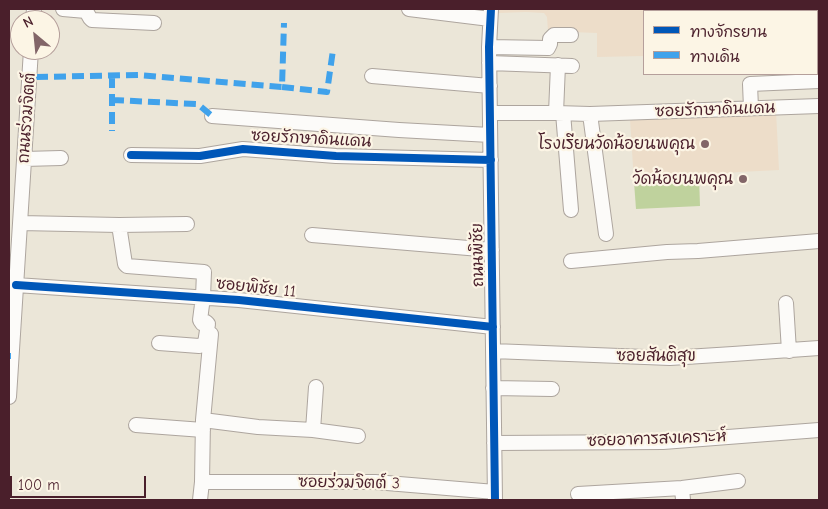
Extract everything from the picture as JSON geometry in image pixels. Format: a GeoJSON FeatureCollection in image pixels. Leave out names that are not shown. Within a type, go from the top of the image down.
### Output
{"type":"FeatureCollection","features":[{"type":"Feature","properties":{"kind":"street"},"geometry":{"type":"LineString","coordinates":[[63,9],[86,11],[92,20],[154,23]]}},
{"type":"Feature","properties":{"kind":"street"},"geometry":{"type":"LineString","coordinates":[[409,9],[490,14]]}},
{"type":"Feature","properties":{"kind":"street","name":"ถนนพิชัย"},"geometry":{"type":"LineString","coordinates":[[490,14],[489,63],[495,496]]}},
{"type":"Feature","properties":{"kind":"street"},"geometry":{"type":"LineString","coordinates":[[489,47],[548,48],[550,39],[554,35],[571,35]]}},
{"type":"Feature","properties":{"kind":"street","name":"ถนนร่วมจิตต์"},"geometry":{"type":"LineString","coordinates":[[9,396],[16,285],[16,217],[24,159],[30,60]]}},
{"type":"Feature","properties":{"kind":"street"},"geometry":{"type":"LineString","coordinates":[[489,63],[565,65],[559,113],[571,210]]}},
{"type":"Feature","properties":{"kind":"street"},"geometry":{"type":"LineString","coordinates":[[372,76],[490,86]]}},
{"type":"Feature","properties":{"kind":"street"},"geometry":{"type":"LineString","coordinates":[[751,108],[750,84],[819,81]]}},
{"type":"Feature","properties":{"kind":"street","name":"ซอยรักษาดินแดน"},"geometry":{"type":"LineString","coordinates":[[490,113],[590,114],[819,106]]}},
{"type":"Feature","properties":{"kind":"street"},"geometry":{"type":"LineString","coordinates":[[590,114],[606,234]]}},
{"type":"Feature","properties":{"kind":"street"},"geometry":{"type":"LineString","coordinates":[[212,116],[490,135]]}},
{"type":"Feature","properties":{"kind":"street","name":"ซอยรักษาดินแดน"},"geometry":{"type":"LineString","coordinates":[[131,155],[200,156],[243,149],[336,156],[491,160]]}},
{"type":"Feature","properties":{"kind":"street"},"geometry":{"type":"LineString","coordinates":[[24,159],[61,158]]}},
{"type":"Feature","properties":{"kind":"street"},"geometry":{"type":"LineString","coordinates":[[16,217],[119,225],[187,224]]}},
{"type":"Feature","properties":{"kind":"street"},"geometry":{"type":"LineString","coordinates":[[119,225],[125,264],[127,266],[204,272],[200,320],[202,323],[206,322],[211,335],[203,425],[200,500]]}},
{"type":"Feature","properties":{"kind":"street"},"geometry":{"type":"LineString","coordinates":[[312,235],[492,250]]}},
{"type":"Feature","properties":{"kind":"street"},"geometry":{"type":"LineString","coordinates":[[570,261],[819,241]]}},
{"type":"Feature","properties":{"kind":"street","name":"ซอยพิชัย 11"},"geometry":{"type":"LineString","coordinates":[[16,285],[239,300],[493,327]]}},
{"type":"Feature","properties":{"kind":"street"},"geometry":{"type":"LineString","coordinates":[[786,303],[789,351]]}},
{"type":"Feature","properties":{"kind":"street"},"geometry":{"type":"LineString","coordinates":[[159,343],[202,345],[205,343],[208,329]]}},
{"type":"Feature","properties":{"kind":"street","name":"ซอยสันติสุข"},"geometry":{"type":"LineString","coordinates":[[493,351],[670,358],[819,348]]}},
{"type":"Feature","properties":{"kind":"street"},"geometry":{"type":"LineString","coordinates":[[313,430],[316,387]]}},
{"type":"Feature","properties":{"kind":"street"},"geometry":{"type":"LineString","coordinates":[[494,388],[552,389]]}},
{"type":"Feature","properties":{"kind":"street"},"geometry":{"type":"LineString","coordinates":[[136,425],[258,427],[313,430],[358,436]]}},
{"type":"Feature","properties":{"kind":"street","name":"ซอยอาคารสงเคราะห์"},"geometry":{"type":"LineString","coordinates":[[494,443],[663,442],[819,430]]}},
{"type":"Feature","properties":{"kind":"street"},"geometry":{"type":"LineString","coordinates":[[578,494],[683,494],[738,481]]}},
{"type":"Feature","properties":{"kind":"street","name":"ซอยร่วมจิตต์ 3"},"geometry":{"type":"LineString","coordinates":[[202,482],[375,482],[495,496]]}},
{"type":"Feature","properties":{"kind":"shaded area"},"geometry":{"type":"Polygon","coordinates":[[[498,9],[661,9],[643,10],[643,56],[597,57],[597,33],[548,31],[547,17],[544,13],[498,13],[498,9]]]}},
{"type":"Feature","properties":{"kind":"shaded area","name":"โรงเรียนวัดน้อยนพคุณ"},"geometry":{"type":"Polygon","coordinates":[[[776,111],[779,170],[634,182],[630,119],[776,111]]]}},
{"type":"Feature","properties":{"kind":"green space"},"geometry":{"type":"Polygon","coordinates":[[[699,176],[700,206],[636,209],[634,182],[699,176]]]}},
{"type":"Feature","properties":{"kind":"marked path"},"geometry":{"type":"LineString","coordinates":[[36,77],[138,75],[282,87],[284,23]]}},
{"type":"Feature","properties":{"kind":"marked path"},"geometry":{"type":"LineString","coordinates":[[282,87],[327,92],[333,50]]}},
{"type":"Feature","properties":{"kind":"marked path"},"geometry":{"type":"LineString","coordinates":[[112,76],[112,131]]}},
{"type":"Feature","properties":{"kind":"marked path"},"geometry":{"type":"LineString","coordinates":[[112,100],[196,104],[212,116]]}},
{"type":"Feature","properties":{"kind":"cycle path"},"geometry":{"type":"LineString","coordinates":[[491,9],[489,47],[495,500]]}},
{"type":"Feature","properties":{"kind":"cycle path"},"geometry":{"type":"LineString","coordinates":[[131,155],[200,156],[243,149],[336,156],[491,160]]}},
{"type":"Feature","properties":{"kind":"cycle path"},"geometry":{"type":"LineString","coordinates":[[16,285],[239,300],[493,327]]}},
{"type":"Feature","properties":{"kind":"place","name":"โรงเรียนวัดน้อยนพคุณ"},"geometry":{"type":"Point","coordinates":[705,144]}},
{"type":"Feature","properties":{"kind":"place","name":"วัดน้อยนพคุณ"},"geometry":{"type":"Point","coordinates":[743,179]}}]}
